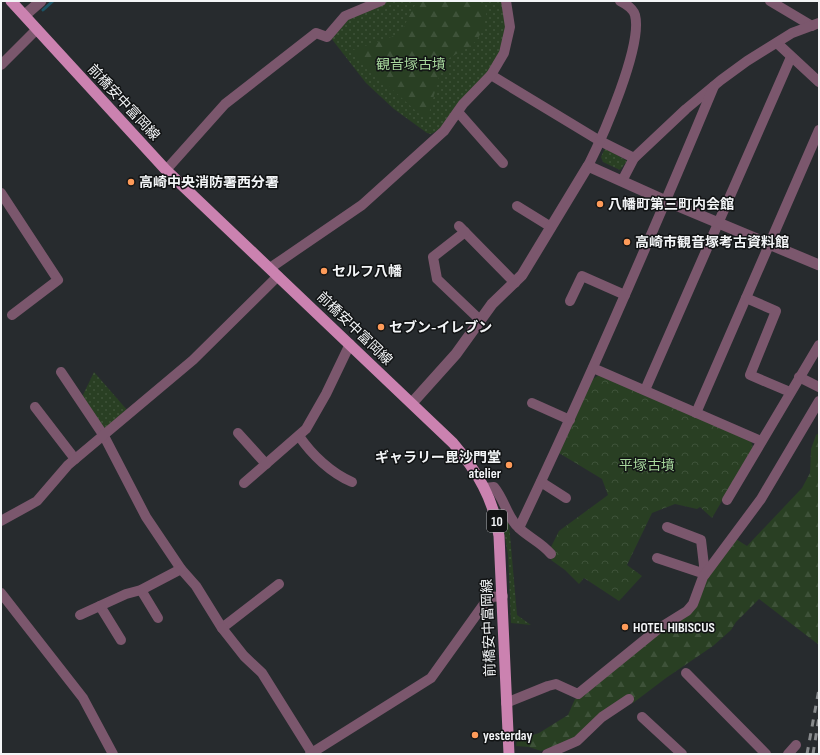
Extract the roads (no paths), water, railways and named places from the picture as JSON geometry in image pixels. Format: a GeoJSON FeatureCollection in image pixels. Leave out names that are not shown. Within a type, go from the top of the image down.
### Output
{"type":"FeatureCollection","features":[{"type":"Feature","properties":{"kind":"main road","name":"前橋安中富岡線"},"geometry":{"type":"LineString","coordinates":[[11,1],[166,170],[412,403],[469,462],[485,488],[497,519],[503,596],[509,754]]}},
{"type":"Feature","properties":{"kind":"street"},"geometry":{"type":"LineString","coordinates":[[25,15],[40,1]]}},
{"type":"Feature","properties":{"kind":"street"},"geometry":{"type":"LineString","coordinates":[[166,170],[225,104],[316,33],[327,37],[345,16],[381,1]]}},
{"type":"Feature","properties":{"kind":"street"},"geometry":{"type":"LineString","coordinates":[[270,268],[362,205],[444,131],[463,104],[491,75],[504,53],[509,38],[510,17],[506,1]]}},
{"type":"Feature","properties":{"kind":"street"},"geometry":{"type":"LineString","coordinates":[[412,403],[456,354],[479,320],[492,304],[515,283],[526,270],[588,166],[600,142],[634,48],[636,24],[634,14],[626,4],[620,1]]}},
{"type":"Feature","properties":{"kind":"street"},"geometry":{"type":"LineString","coordinates":[[770,1],[815,24]]}},
{"type":"Feature","properties":{"kind":"street"},"geometry":{"type":"LineString","coordinates":[[622,181],[634,158],[686,109],[714,86],[747,61],[792,33],[815,24]]}},
{"type":"Feature","properties":{"kind":"street"},"geometry":{"type":"LineString","coordinates":[[1,65],[38,29]]}},
{"type":"Feature","properties":{"kind":"street"},"geometry":{"type":"LineString","coordinates":[[777,43],[819,82]]}},
{"type":"Feature","properties":{"kind":"street"},"geometry":{"type":"LineString","coordinates":[[645,390],[791,57]]}},
{"type":"Feature","properties":{"kind":"street"},"geometry":{"type":"LineString","coordinates":[[491,75],[600,142],[634,158]]}},
{"type":"Feature","properties":{"kind":"street"},"geometry":{"type":"LineString","coordinates":[[519,528],[593,368],[666,202],[714,86]]}},
{"type":"Feature","properties":{"kind":"street"},"geometry":{"type":"LineString","coordinates":[[458,112],[503,163]]}},
{"type":"Feature","properties":{"kind":"street"},"geometry":{"type":"LineString","coordinates":[[696,413],[819,130]]}},
{"type":"Feature","properties":{"kind":"street"},"geometry":{"type":"LineString","coordinates":[[588,166],[666,202],[819,265]]}},
{"type":"Feature","properties":{"kind":"street"},"geometry":{"type":"LineString","coordinates":[[1,193],[58,280],[12,315]]}},
{"type":"Feature","properties":{"kind":"street"},"geometry":{"type":"LineString","coordinates":[[517,206],[552,227]]}},
{"type":"Feature","properties":{"kind":"street"},"geometry":{"type":"LineString","coordinates":[[479,320],[437,279],[433,257],[462,229],[515,283]]}},
{"type":"Feature","properties":{"kind":"street"},"geometry":{"type":"LineString","coordinates":[[1,521],[37,501],[45,494],[61,471],[193,360],[278,276]]}},
{"type":"Feature","properties":{"kind":"street"},"geometry":{"type":"LineString","coordinates":[[570,301],[582,276],[625,295]]}},
{"type":"Feature","properties":{"kind":"street"},"geometry":{"type":"LineString","coordinates":[[746,298],[776,311],[750,375],[790,392]]}},
{"type":"Feature","properties":{"kind":"street"},"geometry":{"type":"LineString","coordinates":[[244,483],[299,436],[312,420],[350,344]]}},
{"type":"Feature","properties":{"kind":"street"},"geometry":{"type":"LineString","coordinates":[[727,500],[819,345]]}},
{"type":"Feature","properties":{"kind":"street"},"geometry":{"type":"LineString","coordinates":[[593,368],[761,441]]}},
{"type":"Feature","properties":{"kind":"street"},"geometry":{"type":"LineString","coordinates":[[61,372],[104,436],[146,517],[180,569],[196,586],[222,628],[244,656],[262,673],[311,754],[431,678],[484,604],[492,597],[503,596]]}},
{"type":"Feature","properties":{"kind":"street"},"geometry":{"type":"LineString","coordinates":[[799,377],[819,387]]}},
{"type":"Feature","properties":{"kind":"street"},"geometry":{"type":"LineString","coordinates":[[506,703],[556,684],[578,694],[658,629],[687,611],[693,604],[705,574],[761,499],[819,401]]}},
{"type":"Feature","properties":{"kind":"street"},"geometry":{"type":"LineString","coordinates":[[532,403],[570,420]]}},
{"type":"Feature","properties":{"kind":"street"},"geometry":{"type":"LineString","coordinates":[[35,407],[75,458]]}},
{"type":"Feature","properties":{"kind":"street"},"geometry":{"type":"LineString","coordinates":[[238,433],[266,464]]}},
{"type":"Feature","properties":{"kind":"street"},"geometry":{"type":"LineString","coordinates":[[299,436],[308,450],[341,477],[352,482]]}},
{"type":"Feature","properties":{"kind":"street"},"geometry":{"type":"LineString","coordinates":[[541,482],[566,498]]}},
{"type":"Feature","properties":{"kind":"street"},"geometry":{"type":"LineString","coordinates":[[485,488],[494,487],[502,498],[508,515],[519,528],[545,546],[551,554]]}},
{"type":"Feature","properties":{"kind":"street"},"geometry":{"type":"LineString","coordinates":[[667,527],[701,540],[705,574]]}},
{"type":"Feature","properties":{"kind":"street"},"geometry":{"type":"LineString","coordinates":[[657,558],[705,574]]}},
{"type":"Feature","properties":{"kind":"street"},"geometry":{"type":"LineString","coordinates":[[80,615],[126,594],[141,590],[180,569]]}},
{"type":"Feature","properties":{"kind":"street"},"geometry":{"type":"LineString","coordinates":[[222,628],[279,584]]}},
{"type":"Feature","properties":{"kind":"street"},"geometry":{"type":"LineString","coordinates":[[141,590],[158,618]]}},
{"type":"Feature","properties":{"kind":"street"},"geometry":{"type":"LineString","coordinates":[[1,593],[83,698],[113,754]]}},
{"type":"Feature","properties":{"kind":"street"},"geometry":{"type":"LineString","coordinates":[[100,606],[121,640]]}},
{"type":"Feature","properties":{"kind":"street"},"geometry":{"type":"LineString","coordinates":[[686,673],[766,754]]}},
{"type":"Feature","properties":{"kind":"street"},"geometry":{"type":"LineString","coordinates":[[547,754],[577,741],[602,717],[629,699]]}},
{"type":"Feature","properties":{"kind":"street"},"geometry":{"type":"LineString","coordinates":[[642,717],[682,754]]}},
{"type":"Feature","properties":{"kind":"street"},"geometry":{"type":"LineString","coordinates":[[788,754],[796,745]]}},
{"type":"Feature","properties":{"kind":"waterway"},"geometry":{"type":"LineString","coordinates":[[43,10],[53,1]]}},
{"type":"Feature","properties":{"kind":"railway"},"geometry":{"type":"LineString","coordinates":[[807,754],[819,689]]}},
{"type":"Feature","properties":{"kind":"railway"},"geometry":{"type":"LineString","coordinates":[[813,754],[819,717]]}},
{"type":"Feature","properties":{"kind":"place","name":"高崎中央消防署西分署"},"geometry":{"type":"Point","coordinates":[131,182]}},
{"type":"Feature","properties":{"kind":"place","name":"八幡町第三町内会館"},"geometry":{"type":"Point","coordinates":[600,204]}},
{"type":"Feature","properties":{"kind":"place","name":"高崎市観音塚考古資料館"},"geometry":{"type":"Point","coordinates":[627,242]}},
{"type":"Feature","properties":{"kind":"place","name":"セルフ八幡"},"geometry":{"type":"Point","coordinates":[324,271]}},
{"type":"Feature","properties":{"kind":"place","name":"セブン-イレブン"},"geometry":{"type":"Point","coordinates":[381,327]}},
{"type":"Feature","properties":{"kind":"place","name":"ギャラリー毘沙門堂 atelier"},"geometry":{"type":"Point","coordinates":[509,465]}},
{"type":"Feature","properties":{"kind":"place","name":"HOTEL HIBISCUS"},"geometry":{"type":"Point","coordinates":[625,627]}},
{"type":"Feature","properties":{"kind":"place","name":"yesterday"},"geometry":{"type":"Point","coordinates":[475,735]}},
{"type":"Feature","properties":{"kind":"park label","name":"観音塚古墳"},"geometry":{"type":"Point","coordinates":[411,64]}},
{"type":"Feature","properties":{"kind":"park label","name":"平塚古墳"},"geometry":{"type":"Point","coordinates":[647,465]}}]}
